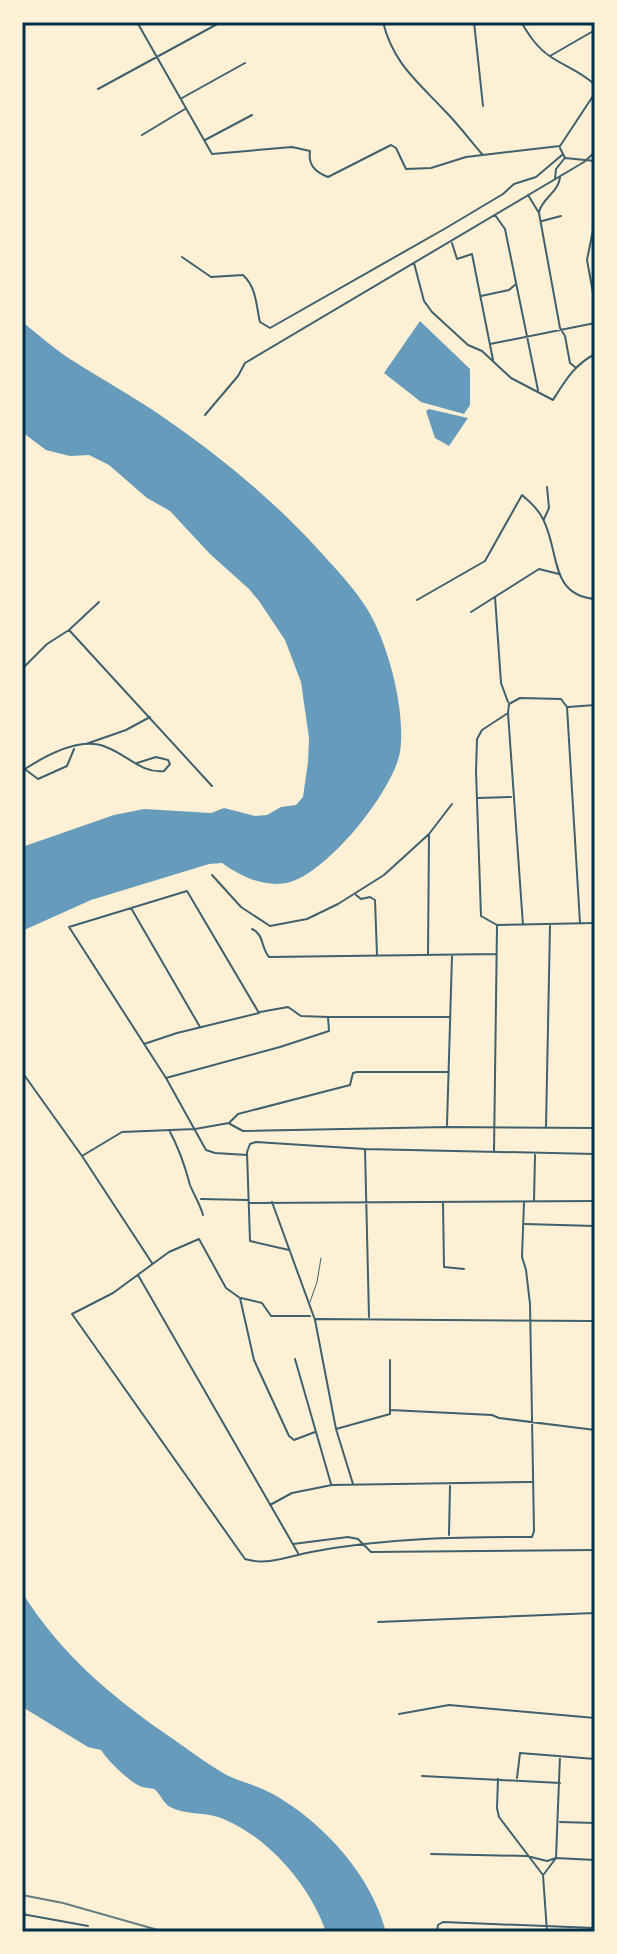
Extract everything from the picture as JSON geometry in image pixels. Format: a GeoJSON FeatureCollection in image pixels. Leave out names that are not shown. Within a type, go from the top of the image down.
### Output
{"type":"FeatureCollection","features":[{"type":"Feature","properties":{"kind":"street"},"geometry":{"type":"LineString","coordinates":[[137,22],[212,154],[292,147],[310,151],[309,160],[313,167],[328,177],[391,145],[396,148],[406,169],[431,168],[466,157],[560,146]]}},
{"type":"Feature","properties":{"kind":"street"},"geometry":{"type":"LineString","coordinates":[[211,27],[213,22]]}},
{"type":"Feature","properties":{"kind":"street"},"geometry":{"type":"LineString","coordinates":[[98,89],[221,22]]}},
{"type":"Feature","properties":{"kind":"street"},"geometry":{"type":"LineString","coordinates":[[383,22],[386,35],[417,85],[448,113],[484,155]]}},
{"type":"Feature","properties":{"kind":"street"},"geometry":{"type":"LineString","coordinates":[[474,22],[483,106]]}},
{"type":"Feature","properties":{"kind":"street"},"geometry":{"type":"LineString","coordinates":[[521,22],[535,43],[549,56],[573,68],[595,85]]}},
{"type":"Feature","properties":{"kind":"street"},"geometry":{"type":"LineString","coordinates":[[549,56],[595,30]]}},
{"type":"Feature","properties":{"kind":"street"},"geometry":{"type":"LineString","coordinates":[[181,99],[245,63]]}},
{"type":"Feature","properties":{"kind":"street"},"geometry":{"type":"LineString","coordinates":[[555,179],[556,169],[563,157],[560,146],[595,93]]}},
{"type":"Feature","properties":{"kind":"street"},"geometry":{"type":"LineString","coordinates":[[142,135],[186,108]]}},
{"type":"Feature","properties":{"kind":"street"},"geometry":{"type":"LineString","coordinates":[[204,140],[252,115]]}},
{"type":"Feature","properties":{"kind":"street"},"geometry":{"type":"LineString","coordinates":[[205,415],[245,363],[561,176],[595,152]]}},
{"type":"Feature","properties":{"kind":"street"},"geometry":{"type":"LineString","coordinates":[[182,257],[211,277],[243,275],[251,285],[259,307],[260,322],[270,328],[454,224],[514,184],[536,177],[563,157],[595,161]]}},
{"type":"Feature","properties":{"kind":"street"},"geometry":{"type":"LineString","coordinates":[[539,213],[543,202],[558,188],[561,176]]}},
{"type":"Feature","properties":{"kind":"street"},"geometry":{"type":"LineString","coordinates":[[528,195],[539,213],[570,363],[575,367]]}},
{"type":"Feature","properties":{"kind":"street"},"geometry":{"type":"LineString","coordinates":[[495,215],[505,229],[538,391]]}},
{"type":"Feature","properties":{"kind":"street"},"geometry":{"type":"LineString","coordinates":[[541,222],[561,216]]}},
{"type":"Feature","properties":{"kind":"street"},"geometry":{"type":"LineString","coordinates":[[595,220],[587,260],[595,304]]}},
{"type":"Feature","properties":{"kind":"street"},"geometry":{"type":"LineString","coordinates":[[451,241],[457,259],[472,254],[493,362]]}},
{"type":"Feature","properties":{"kind":"street"},"geometry":{"type":"LineString","coordinates":[[414,263],[424,301],[432,312],[511,378],[553,400],[575,367],[595,354]]}},
{"type":"Feature","properties":{"kind":"street"},"geometry":{"type":"LineString","coordinates":[[480,296],[509,290],[516,284]]}},
{"type":"Feature","properties":{"kind":"street"},"geometry":{"type":"LineString","coordinates":[[490,344],[595,323]]}},
{"type":"Feature","properties":{"kind":"street"},"geometry":{"type":"LineString","coordinates":[[544,520],[549,508],[547,487]]}},
{"type":"Feature","properties":{"kind":"street"},"geometry":{"type":"LineString","coordinates":[[417,600],[485,561],[522,495],[544,520],[560,574],[569,592],[580,598],[595,599]]}},
{"type":"Feature","properties":{"kind":"street"},"geometry":{"type":"LineString","coordinates":[[471,612],[539,569],[560,574]]}},
{"type":"Feature","properties":{"kind":"street"},"geometry":{"type":"LineString","coordinates":[[495,597],[501,683],[509,704],[523,925]]}},
{"type":"Feature","properties":{"kind":"street"},"geometry":{"type":"LineString","coordinates":[[22,669],[99,602]]}},
{"type":"Feature","properties":{"kind":"street"},"geometry":{"type":"LineString","coordinates":[[69,630],[212,786]]}},
{"type":"Feature","properties":{"kind":"street"},"geometry":{"type":"LineString","coordinates":[[509,704],[520,698],[561,699],[567,707],[580,923]]}},
{"type":"Feature","properties":{"kind":"street"},"geometry":{"type":"LineString","coordinates":[[567,707],[595,705]]}},
{"type":"Feature","properties":{"kind":"street"},"geometry":{"type":"LineString","coordinates":[[508,713],[482,730],[477,739],[481,916],[497,925],[595,923]]}},
{"type":"Feature","properties":{"kind":"street"},"geometry":{"type":"LineString","coordinates":[[74,748],[67,766],[56,773],[38,779],[24,770],[41,759],[126,730],[150,717]]}},
{"type":"Feature","properties":{"kind":"street"},"geometry":{"type":"LineString","coordinates":[[85,744],[104,746],[151,771],[161,772],[170,764],[168,760],[156,757],[137,763]]}},
{"type":"Feature","properties":{"kind":"street"},"geometry":{"type":"LineString","coordinates":[[477,798],[514,797]]}},
{"type":"Feature","properties":{"kind":"street"},"geometry":{"type":"LineString","coordinates":[[212,875],[241,907],[270,926],[307,919],[384,875],[429,834],[452,804]]}},
{"type":"Feature","properties":{"kind":"street"},"geometry":{"type":"LineString","coordinates":[[428,955],[429,834]]}},
{"type":"Feature","properties":{"kind":"street"},"geometry":{"type":"LineString","coordinates":[[247,1154],[210,1153],[69,927],[187,891],[259,1013]]}},
{"type":"Feature","properties":{"kind":"street"},"geometry":{"type":"LineString","coordinates":[[355,893],[358,898],[375,900],[377,956]]}},
{"type":"Feature","properties":{"kind":"street"},"geometry":{"type":"LineString","coordinates":[[131,908],[200,1022],[200,1028]]}},
{"type":"Feature","properties":{"kind":"street"},"geometry":{"type":"LineString","coordinates":[[494,1152],[497,925]]}},
{"type":"Feature","properties":{"kind":"street"},"geometry":{"type":"LineString","coordinates":[[546,1128],[550,926]]}},
{"type":"Feature","properties":{"kind":"street"},"geometry":{"type":"LineString","coordinates":[[252,929],[261,937],[264,952],[269,957],[496,954]]}},
{"type":"Feature","properties":{"kind":"street"},"geometry":{"type":"LineString","coordinates":[[447,1127],[452,955]]}},
{"type":"Feature","properties":{"kind":"street"},"geometry":{"type":"LineString","coordinates":[[144,1044],[288,1007],[301,1016],[450,1017]]}},
{"type":"Feature","properties":{"kind":"street"},"geometry":{"type":"LineString","coordinates":[[166,1078],[329,1031],[328,1017]]}},
{"type":"Feature","properties":{"kind":"street"},"geometry":{"type":"LineString","coordinates":[[22,1072],[153,1264]]}},
{"type":"Feature","properties":{"kind":"street"},"geometry":{"type":"LineString","coordinates":[[82,1156],[122,1132],[195,1129],[229,1123],[238,1114],[352,1083],[353,1073],[357,1072],[449,1072]]}},
{"type":"Feature","properties":{"kind":"street"},"geometry":{"type":"LineString","coordinates":[[229,1123],[243,1131],[595,1128]]}},
{"type":"Feature","properties":{"kind":"street"},"geometry":{"type":"LineString","coordinates":[[168,1129],[190,1175],[190,1184],[199,1199],[203,1215]]}},
{"type":"Feature","properties":{"kind":"street"},"geometry":{"type":"LineString","coordinates":[[289,1250],[250,1241],[247,1154],[250,1144],[595,1154]]}},
{"type":"Feature","properties":{"kind":"street"},"geometry":{"type":"LineString","coordinates":[[365,1149],[369,1319]]}},
{"type":"Feature","properties":{"kind":"street"},"geometry":{"type":"LineString","coordinates":[[534,1202],[535,1153]]}},
{"type":"Feature","properties":{"kind":"street"},"geometry":{"type":"LineString","coordinates":[[199,1199],[248,1202],[595,1201]]}},
{"type":"Feature","properties":{"kind":"street"},"geometry":{"type":"LineString","coordinates":[[272,1202],[315,1320],[336,1429],[353,1484]]}},
{"type":"Feature","properties":{"kind":"street"},"geometry":{"type":"LineString","coordinates":[[443,1202],[443,1262],[447,1268],[464,1269]]}},
{"type":"Feature","properties":{"kind":"street"},"geometry":{"type":"LineString","coordinates":[[311,1316],[271,1316],[262,1303],[240,1298],[226,1288],[199,1239],[169,1252],[113,1293],[72,1314],[245,1559],[266,1562],[361,1542],[449,1537],[532,1537],[530,1321],[522,1257],[524,1202]]}},
{"type":"Feature","properties":{"kind":"street"},"geometry":{"type":"LineString","coordinates":[[524,1224],[595,1226]]}},
{"type":"Feature","properties":{"kind":"street"},"geometry":{"type":"LineString","coordinates":[[138,1275],[298,1554]]}},
{"type":"Feature","properties":{"kind":"street"},"geometry":{"type":"LineString","coordinates":[[240,1298],[254,1360],[289,1436],[294,1440],[315,1432]]}},
{"type":"Feature","properties":{"kind":"street"},"geometry":{"type":"LineString","coordinates":[[315,1320],[595,1321]]}},
{"type":"Feature","properties":{"kind":"street"},"geometry":{"type":"LineString","coordinates":[[295,1359],[332,1485]]}},
{"type":"Feature","properties":{"kind":"street"},"geometry":{"type":"LineString","coordinates":[[336,1429],[390,1414],[390,1360]]}},
{"type":"Feature","properties":{"kind":"street"},"geometry":{"type":"LineString","coordinates":[[390,1410],[492,1415],[595,1430]]}},
{"type":"Feature","properties":{"kind":"street"},"geometry":{"type":"LineString","coordinates":[[269,1506],[292,1493],[332,1485],[533,1482]]}},
{"type":"Feature","properties":{"kind":"street"},"geometry":{"type":"LineString","coordinates":[[449,1537],[450,1485]]}},
{"type":"Feature","properties":{"kind":"street"},"geometry":{"type":"LineString","coordinates":[[292,1544],[348,1537],[361,1542],[371,1552],[595,1550]]}},
{"type":"Feature","properties":{"kind":"street"},"geometry":{"type":"LineString","coordinates":[[378,1622],[595,1613]]}},
{"type":"Feature","properties":{"kind":"street"},"geometry":{"type":"LineString","coordinates":[[399,1714],[449,1705],[595,1718]]}},
{"type":"Feature","properties":{"kind":"street"},"geometry":{"type":"LineString","coordinates":[[516,1780],[520,1753],[595,1759]]}},
{"type":"Feature","properties":{"kind":"street"},"geometry":{"type":"LineString","coordinates":[[543,1875],[556,1858],[560,1756]]}},
{"type":"Feature","properties":{"kind":"street"},"geometry":{"type":"LineString","coordinates":[[422,1776],[560,1783]]}},
{"type":"Feature","properties":{"kind":"street"},"geometry":{"type":"LineString","coordinates":[[498,1779],[499,1817],[543,1875],[547,1932]]}},
{"type":"Feature","properties":{"kind":"street"},"geometry":{"type":"LineString","coordinates":[[559,1822],[595,1823]]}},
{"type":"Feature","properties":{"kind":"street"},"geometry":{"type":"LineString","coordinates":[[431,1854],[595,1860]]}},
{"type":"Feature","properties":{"kind":"street"},"geometry":{"type":"LineString","coordinates":[[22,1924],[23,1914],[88,1926]]}},
{"type":"Feature","properties":{"kind":"street"},"geometry":{"type":"LineString","coordinates":[[437,1932],[438,1925],[443,1922],[595,1928]]}},
{"type":"Feature","properties":{"kind":"lane"},"geometry":{"type":"LineString","coordinates":[[308,1307],[321,1258]]}},
{"type":"Feature","properties":{"kind":"water"},"geometry":{"type":"Polygon","coordinates":[[[420,321],[470,369],[470,405],[464,414],[421,402],[384,373],[420,321]]]}},
{"type":"Feature","properties":{"kind":"water"},"geometry":{"type":"Polygon","coordinates":[[[22,322],[70,359],[163,417],[243,477],[315,546],[369,612],[383,643],[394,680],[400,718],[400,752],[385,787],[357,828],[323,863],[306,875],[290,882],[272,884],[245,877],[222,863],[209,864],[91,900],[22,931],[22,847],[114,815],[144,809],[211,813],[224,808],[255,816],[296,805],[303,797],[309,738],[301,682],[285,640],[249,589],[210,554],[170,511],[147,498],[109,465],[89,455],[70,456],[46,450],[22,432],[22,322]]]}},
{"type":"Feature","properties":{"kind":"water"},"geometry":{"type":"Polygon","coordinates":[[[429,409],[468,418],[449,446],[435,438],[426,411],[429,409]]]}},
{"type":"Feature","properties":{"kind":"water"},"geometry":{"type":"Polygon","coordinates":[[[22,1592],[71,1655],[129,1707],[223,1773],[267,1791],[292,1806],[327,1835],[369,1890],[386,1932],[326,1932],[319,1914],[297,1879],[269,1848],[253,1836],[218,1817],[170,1807],[154,1789],[142,1787],[125,1776],[101,1750],[88,1747],[24,1708],[22,1592]]]}},
{"type":"Feature","properties":{"kind":"railway"},"geometry":{"type":"LineString","coordinates":[[22,1895],[63,1903],[165,1932]]}}]}
